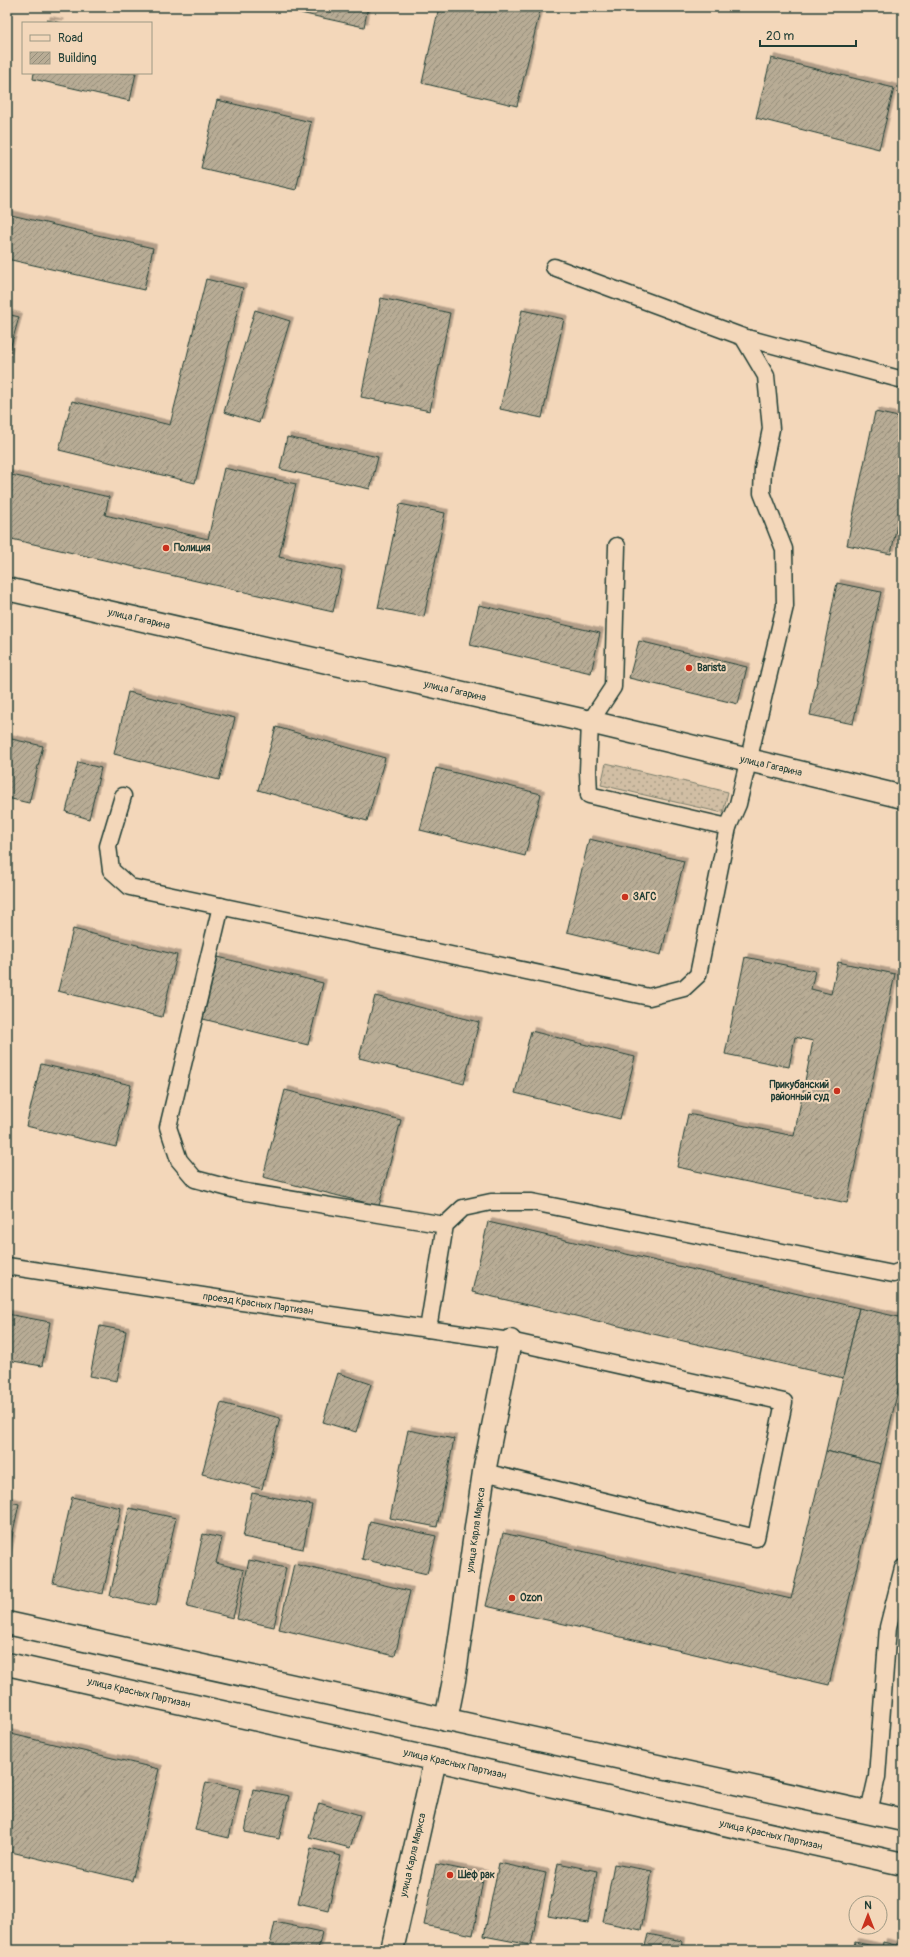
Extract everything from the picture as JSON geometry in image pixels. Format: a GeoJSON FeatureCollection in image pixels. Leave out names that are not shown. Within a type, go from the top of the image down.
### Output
{"type":"FeatureCollection","features":[{"type":"Feature","properties":{"kind":"main road","name":"улица Гагарина"},"geometry":{"type":"LineString","coordinates":[[7,589],[590,722],[748,761],[903,796]]}},
{"type":"Feature","properties":{"kind":"main road","name":"улица Карла Маркса"},"geometry":{"type":"LineString","coordinates":[[446,1720],[454,1680],[484,1472],[510,1341]]}},
{"type":"Feature","properties":{"kind":"main road"},"geometry":{"type":"LineString","coordinates":[[7,1623],[903,1820]]}},
{"type":"Feature","properties":{"kind":"main road","name":"улица Красных Партизан"},"geometry":{"type":"LineString","coordinates":[[7,1664],[903,1864]]}},
{"type":"Feature","properties":{"kind":"main road","name":"улица Карла Маркса"},"geometry":{"type":"LineString","coordinates":[[392,1950],[435,1760]]}},
{"type":"Feature","properties":{"kind":"lane"},"geometry":{"type":"LineString","coordinates":[[554,268],[743,338],[903,380]]}},
{"type":"Feature","properties":{"kind":"lane"},"geometry":{"type":"LineString","coordinates":[[123,796],[108,846],[111,870],[130,887],[649,997],[684,988],[698,975],[728,827],[738,804],[785,606],[784,549],[762,494],[763,468],[771,429],[766,376],[743,338]]}},
{"type":"Feature","properties":{"kind":"lane"},"geometry":{"type":"LineString","coordinates":[[617,546],[613,687],[590,722],[588,771],[589,795],[728,827]]}},
{"type":"Feature","properties":{"kind":"lane"},"geometry":{"type":"LineString","coordinates":[[221,906],[168,1127],[179,1160],[195,1180],[240,1191],[445,1225]]}},
{"type":"Feature","properties":{"kind":"lane"},"geometry":{"type":"LineString","coordinates":[[428,1329],[445,1225],[463,1208],[491,1202],[532,1202],[893,1274],[903,1270]]}},
{"type":"Feature","properties":{"kind":"lane","name":"проезд Красных Партизан"},"geometry":{"type":"LineString","coordinates":[[7,1266],[510,1341],[784,1402],[756,1538],[484,1472]]}},
{"type":"Feature","properties":{"kind":"lane"},"geometry":{"type":"LineString","coordinates":[[869,1812],[877,1777],[888,1627],[903,1568]]}},
{"type":"Feature","properties":{"kind":"shaded area"},"geometry":{"type":"Polygon","coordinates":[[[606,763],[728,792],[723,813],[601,785],[606,763]]]}},
{"type":"Feature","properties":{"kind":"building"},"geometry":{"type":"Polygon","coordinates":[[[273,7],[368,7],[364,27],[273,7]]]}},
{"type":"Feature","properties":{"kind":"building"},"geometry":{"type":"Polygon","coordinates":[[[439,7],[541,7],[517,106],[422,83],[439,7]]]}},
{"type":"Feature","properties":{"kind":"building"},"geometry":{"type":"Polygon","coordinates":[[[771,58],[894,88],[879,149],[756,118],[771,58]]]}},
{"type":"Feature","properties":{"kind":"building"},"geometry":{"type":"Polygon","coordinates":[[[34,74],[136,74],[130,101],[33,79],[34,74]]]}},
{"type":"Feature","properties":{"kind":"building"},"geometry":{"type":"Polygon","coordinates":[[[217,100],[311,122],[296,190],[201,168],[217,100]]]}},
{"type":"Feature","properties":{"kind":"building"},"geometry":{"type":"Polygon","coordinates":[[[7,214],[153,248],[144,290],[7,259],[7,214]]]}},
{"type":"Feature","properties":{"kind":"building"},"geometry":{"type":"Polygon","coordinates":[[[206,279],[243,288],[195,483],[59,450],[72,401],[170,425],[206,279]]]}},
{"type":"Feature","properties":{"kind":"building"},"geometry":{"type":"Polygon","coordinates":[[[381,298],[450,313],[430,411],[361,397],[381,298]]]}},
{"type":"Feature","properties":{"kind":"building"},"geometry":{"type":"Polygon","coordinates":[[[255,310],[290,321],[259,423],[224,412],[255,310]]]}},
{"type":"Feature","properties":{"kind":"building"},"geometry":{"type":"Polygon","coordinates":[[[522,310],[564,319],[542,418],[500,409],[522,310]]]}},
{"type":"Feature","properties":{"kind":"building"},"geometry":{"type":"Polygon","coordinates":[[[7,314],[19,317],[7,360],[7,314]]]}},
{"type":"Feature","properties":{"kind":"building"},"geometry":{"type":"Polygon","coordinates":[[[875,412],[903,418],[903,495],[891,554],[847,545],[875,412]]]}},
{"type":"Feature","properties":{"kind":"building"},"geometry":{"type":"Polygon","coordinates":[[[287,437],[378,457],[370,489],[280,469],[287,437]]]}},
{"type":"Feature","properties":{"kind":"building","name":"Полиция"},"geometry":{"type":"Polygon","coordinates":[[[224,468],[296,484],[279,557],[342,571],[333,612],[7,538],[7,474],[109,497],[105,515],[208,539],[224,468]]]}},
{"type":"Feature","properties":{"kind":"building"},"geometry":{"type":"Polygon","coordinates":[[[400,504],[445,513],[424,617],[378,608],[400,504]]]}},
{"type":"Feature","properties":{"kind":"building"},"geometry":{"type":"Polygon","coordinates":[[[837,583],[881,592],[853,724],[810,715],[837,583]]]}},
{"type":"Feature","properties":{"kind":"building"},"geometry":{"type":"Polygon","coordinates":[[[479,605],[600,633],[591,673],[470,645],[479,605]]]}},
{"type":"Feature","properties":{"kind":"building"},"geometry":{"type":"Polygon","coordinates":[[[639,641],[747,667],[738,704],[629,678],[639,641]]]}},
{"type":"Feature","properties":{"kind":"building"},"geometry":{"type":"Polygon","coordinates":[[[128,692],[235,718],[219,780],[114,754],[128,692]]]}},
{"type":"Feature","properties":{"kind":"building"},"geometry":{"type":"Polygon","coordinates":[[[276,727],[385,758],[367,821],[258,790],[276,727]]]}},
{"type":"Feature","properties":{"kind":"building"},"geometry":{"type":"Polygon","coordinates":[[[7,738],[43,746],[29,803],[7,798],[7,738]]]}},
{"type":"Feature","properties":{"kind":"building"},"geometry":{"type":"Polygon","coordinates":[[[78,762],[101,768],[89,819],[66,812],[78,762]]]}},
{"type":"Feature","properties":{"kind":"building"},"geometry":{"type":"Polygon","coordinates":[[[436,768],[541,794],[525,856],[420,830],[436,768]]]}},
{"type":"Feature","properties":{"kind":"building","name":"ЗАГС"},"geometry":{"type":"Polygon","coordinates":[[[589,839],[684,861],[661,955],[567,932],[589,839]]]}},
{"type":"Feature","properties":{"kind":"building"},"geometry":{"type":"Polygon","coordinates":[[[73,929],[177,955],[162,1017],[58,991],[73,929]]]}},
{"type":"Feature","properties":{"kind":"building"},"geometry":{"type":"Polygon","coordinates":[[[218,957],[323,983],[308,1045],[203,1019],[218,957]]]}},
{"type":"Feature","properties":{"kind":"building","name":"Прикубанский районный суд"},"geometry":{"type":"Polygon","coordinates":[[[745,957],[815,971],[811,989],[831,994],[838,962],[895,974],[847,1203],[677,1167],[688,1114],[794,1136],[813,1041],[795,1037],[789,1067],[725,1054],[745,957]]]}},
{"type":"Feature","properties":{"kind":"building"},"geometry":{"type":"Polygon","coordinates":[[[375,996],[479,1022],[464,1084],[359,1058],[375,996]]]}},
{"type":"Feature","properties":{"kind":"building"},"geometry":{"type":"Polygon","coordinates":[[[531,1031],[635,1057],[620,1119],[515,1093],[531,1031]]]}},
{"type":"Feature","properties":{"kind":"building"},"geometry":{"type":"Polygon","coordinates":[[[41,1064],[131,1085],[116,1147],[26,1126],[41,1064]]]}},
{"type":"Feature","properties":{"kind":"building"},"geometry":{"type":"Polygon","coordinates":[[[285,1090],[401,1120],[379,1206],[263,1177],[285,1090]]]}},
{"type":"Feature","properties":{"kind":"building"},"geometry":{"type":"Polygon","coordinates":[[[488,1222],[859,1308],[843,1378],[472,1292],[488,1222]]]}},
{"type":"Feature","properties":{"kind":"building"},"geometry":{"type":"Polygon","coordinates":[[[859,1308],[903,1318],[903,1368],[881,1464],[826,1451],[859,1308]]]}},
{"type":"Feature","properties":{"kind":"building"},"geometry":{"type":"Polygon","coordinates":[[[7,1314],[50,1322],[42,1366],[7,1360],[7,1314]]]}},
{"type":"Feature","properties":{"kind":"building"},"geometry":{"type":"Polygon","coordinates":[[[100,1326],[126,1331],[117,1381],[90,1376],[100,1326]]]}},
{"type":"Feature","properties":{"kind":"building"},"geometry":{"type":"Polygon","coordinates":[[[338,1373],[371,1384],[356,1432],[323,1422],[338,1373]]]}},
{"type":"Feature","properties":{"kind":"building"},"geometry":{"type":"Polygon","coordinates":[[[221,1403],[280,1418],[262,1489],[202,1474],[221,1403]]]}},
{"type":"Feature","properties":{"kind":"building"},"geometry":{"type":"Polygon","coordinates":[[[408,1430],[454,1439],[437,1527],[390,1518],[408,1430]]]}},
{"type":"Feature","properties":{"kind":"building"},"geometry":{"type":"Polygon","coordinates":[[[826,1451],[881,1464],[829,1685],[486,1606],[503,1533],[791,1599],[826,1451]]]}},
{"type":"Feature","properties":{"kind":"building"},"geometry":{"type":"Polygon","coordinates":[[[252,1493],[312,1505],[303,1549],[243,1537],[252,1493]]]}},
{"type":"Feature","properties":{"kind":"building"},"geometry":{"type":"Polygon","coordinates":[[[72,1497],[121,1508],[103,1594],[53,1583],[72,1497]]]}},
{"type":"Feature","properties":{"kind":"building"},"geometry":{"type":"Polygon","coordinates":[[[7,1501],[19,1504],[7,1560],[7,1501]]]}},
{"type":"Feature","properties":{"kind":"building"},"geometry":{"type":"Polygon","coordinates":[[[129,1508],[176,1518],[156,1606],[110,1596],[129,1508]]]}},
{"type":"Feature","properties":{"kind":"building"},"geometry":{"type":"Polygon","coordinates":[[[370,1521],[436,1536],[427,1574],[362,1559],[370,1521]]]}},
{"type":"Feature","properties":{"kind":"building"},"geometry":{"type":"Polygon","coordinates":[[[203,1534],[222,1538],[216,1563],[244,1570],[233,1618],[187,1607],[203,1534]]]}},
{"type":"Feature","properties":{"kind":"building"},"geometry":{"type":"Polygon","coordinates":[[[249,1560],[286,1568],[274,1627],[237,1619],[249,1560]]]}},
{"type":"Feature","properties":{"kind":"building"},"geometry":{"type":"Polygon","coordinates":[[[294,1564],[410,1591],[395,1656],[279,1629],[294,1564]]]}},
{"type":"Feature","properties":{"kind":"building"},"geometry":{"type":"Polygon","coordinates":[[[903,1726],[903,1749],[898,1748],[903,1726]]]}},
{"type":"Feature","properties":{"kind":"building"},"geometry":{"type":"Polygon","coordinates":[[[7,1733],[159,1769],[132,1881],[7,1851],[7,1733]]]}},
{"type":"Feature","properties":{"kind":"building"},"geometry":{"type":"Polygon","coordinates":[[[206,1782],[240,1789],[229,1838],[195,1830],[206,1782]]]}},
{"type":"Feature","properties":{"kind":"building"},"geometry":{"type":"Polygon","coordinates":[[[253,1789],[289,1796],[279,1839],[245,1832],[253,1789]]]}},
{"type":"Feature","properties":{"kind":"building"},"geometry":{"type":"Polygon","coordinates":[[[319,1803],[360,1815],[350,1848],[309,1837],[319,1803]]]}},
{"type":"Feature","properties":{"kind":"building"},"geometry":{"type":"Polygon","coordinates":[[[311,1848],[341,1856],[328,1910],[298,1903],[311,1848]]]}},
{"type":"Feature","properties":{"kind":"building"},"geometry":{"type":"Polygon","coordinates":[[[499,1863],[546,1873],[531,1945],[484,1936],[499,1863]]]}},
{"type":"Feature","properties":{"kind":"building"},"geometry":{"type":"Polygon","coordinates":[[[558,1863],[597,1871],[588,1923],[548,1916],[558,1863]]]}},
{"type":"Feature","properties":{"kind":"building"},"geometry":{"type":"Polygon","coordinates":[[[436,1864],[484,1874],[473,1935],[424,1925],[436,1864]]]}},
{"type":"Feature","properties":{"kind":"building"},"geometry":{"type":"Polygon","coordinates":[[[614,1864],[652,1871],[641,1930],[603,1922],[614,1864]]]}},
{"type":"Feature","properties":{"kind":"building"},"geometry":{"type":"Polygon","coordinates":[[[275,1922],[322,1932],[318,1950],[269,1949],[275,1922]]]}},
{"type":"Feature","properties":{"kind":"building"},"geometry":{"type":"Polygon","coordinates":[[[648,1934],[682,1941],[681,1950],[644,1950],[648,1934]]]}},
{"type":"Feature","properties":{"kind":"building"},"geometry":{"type":"Polygon","coordinates":[[[855,1942],[882,1948],[883,1942],[903,1947],[903,1950],[853,1950],[855,1942]]]}},
{"type":"Feature","properties":{"kind":"place","name":"Полиция"},"geometry":{"type":"Point","coordinates":[166,548]}},
{"type":"Feature","properties":{"kind":"place","name":"Barista"},"geometry":{"type":"Point","coordinates":[689,668]}},
{"type":"Feature","properties":{"kind":"place","name":"ЗАГС"},"geometry":{"type":"Point","coordinates":[625,897]}},
{"type":"Feature","properties":{"kind":"place","name":"Прикубанский районный суд"},"geometry":{"type":"Point","coordinates":[837,1091]}},
{"type":"Feature","properties":{"kind":"place","name":"Ozon"},"geometry":{"type":"Point","coordinates":[512,1598]}},
{"type":"Feature","properties":{"kind":"place","name":"Шеф рак"},"geometry":{"type":"Point","coordinates":[450,1875]}}]}
